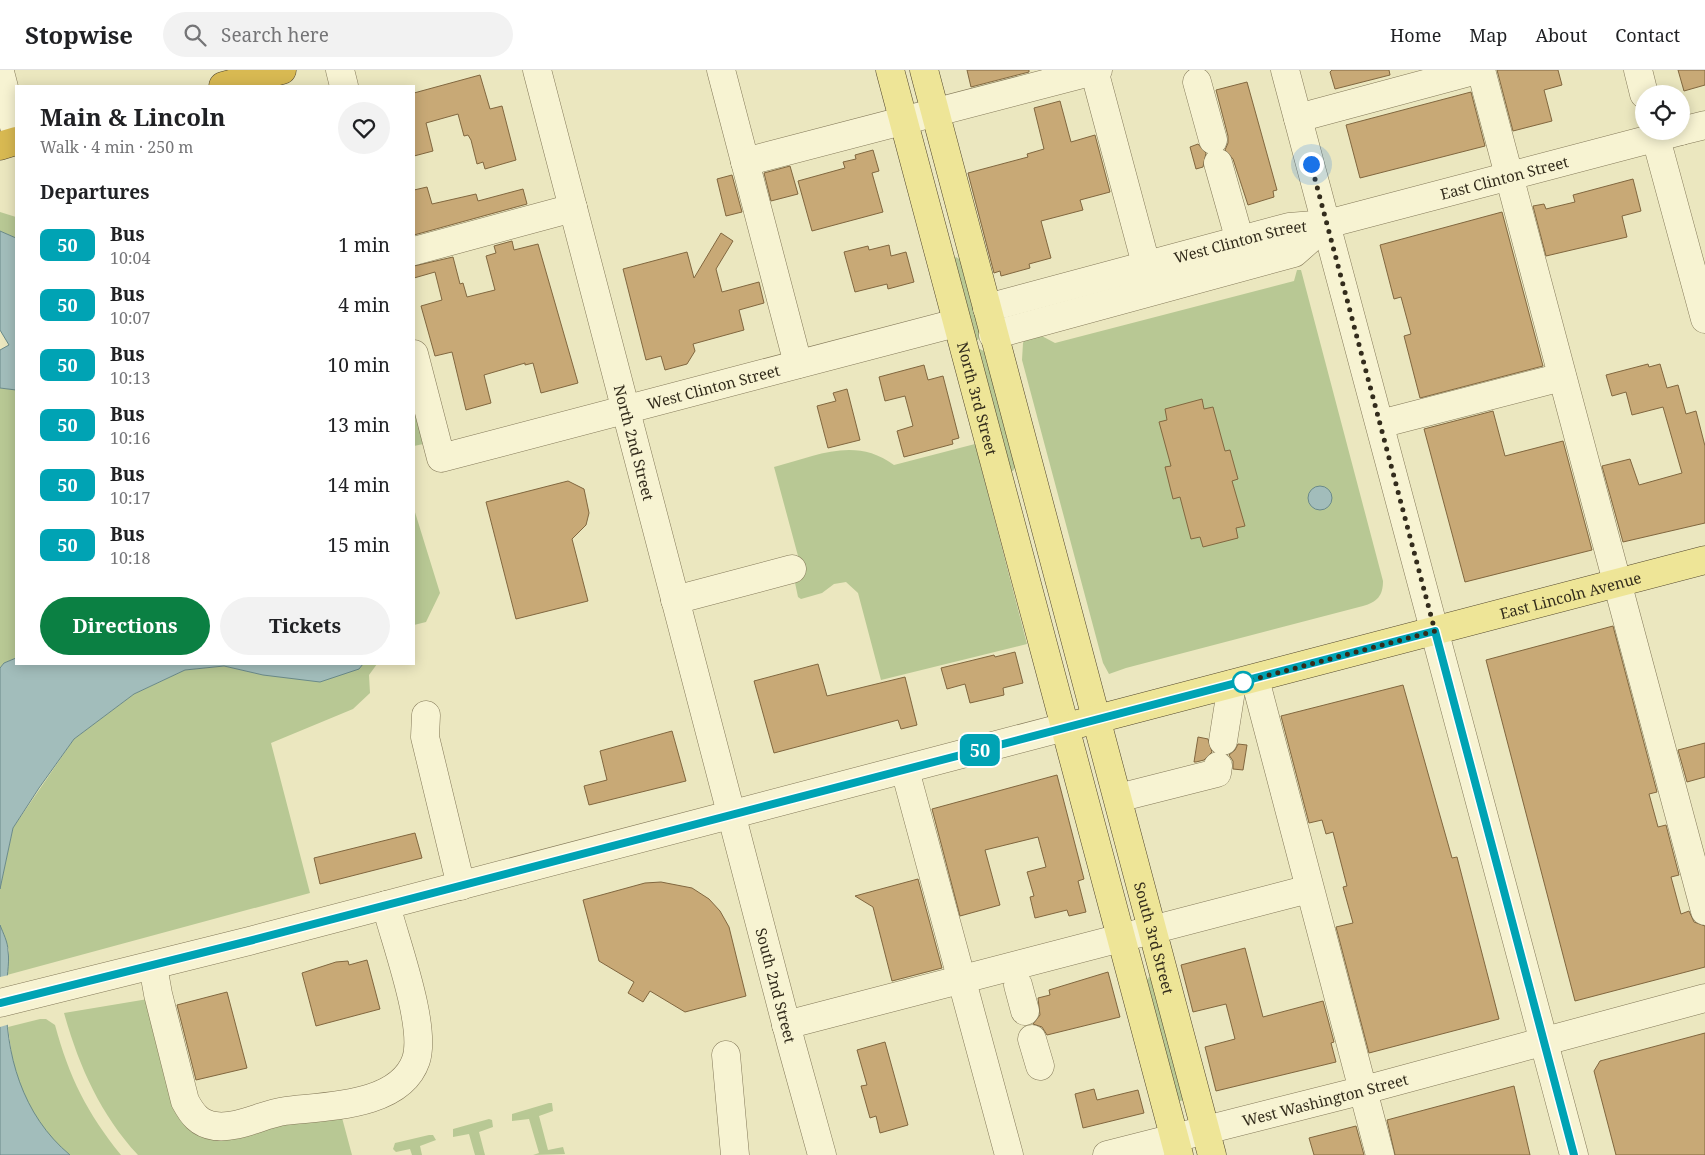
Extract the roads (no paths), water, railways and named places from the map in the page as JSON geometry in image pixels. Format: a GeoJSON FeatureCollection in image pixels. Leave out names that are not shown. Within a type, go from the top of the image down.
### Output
{"type":"FeatureCollection","features":[{"type":"Feature","properties":{"kind":"highway"},"geometry":{"type":"LineString","coordinates":[[227,85],[282,70]]}},
{"type":"Feature","properties":{"kind":"highway"},"geometry":{"type":"LineString","coordinates":[[0,146],[15,141]]}},
{"type":"Feature","properties":{"kind":"main road","name":"North 3rd Street"},"geometry":{"type":"LineString","coordinates":[[890,70],[1065,727]]}},
{"type":"Feature","properties":{"kind":"main road"},"geometry":{"type":"LineString","coordinates":[[924,70],[993,335],[1097,719]]}},
{"type":"Feature","properties":{"kind":"main road","name":"East Lincoln Avenue"},"geometry":{"type":"LineString","coordinates":[[1065,727],[1244,682],[1705,560]]}},
{"type":"Feature","properties":{"kind":"main road","name":"South 3rd Street"},"geometry":{"type":"LineString","coordinates":[[1097,719],[1209,1143]]}},
{"type":"Feature","properties":{"kind":"main road"},"geometry":{"type":"LineString","coordinates":[[1065,727],[1176,1146]]}},
{"type":"Feature","properties":{"kind":"street"},"geometry":{"type":"LineString","coordinates":[[340,70],[344,85]]}},
{"type":"Feature","properties":{"kind":"street","name":"North 2nd Street"},"geometry":{"type":"LineString","coordinates":[[537,70],[731,816]]}},
{"type":"Feature","properties":{"kind":"street"},"geometry":{"type":"LineString","coordinates":[[721,70],[798,364]]}},
{"type":"Feature","properties":{"kind":"street"},"geometry":{"type":"LineString","coordinates":[[745,162],[1096,70],[1153,292]]}},
{"type":"Feature","properties":{"kind":"street"},"geometry":{"type":"LineString","coordinates":[[1285,70],[1574,1155]]}},
{"type":"Feature","properties":{"kind":"street"},"geometry":{"type":"LineString","coordinates":[[1298,118],[1477,70]]}},
{"type":"Feature","properties":{"kind":"street"},"geometry":{"type":"LineString","coordinates":[[1481,70],[1562,377],[1574,413],[1705,911]]}},
{"type":"Feature","properties":{"kind":"street"},"geometry":{"type":"LineString","coordinates":[[1638,70],[1642,85]]}},
{"type":"Feature","properties":{"kind":"street"},"geometry":{"type":"LineString","coordinates":[[0,72],[15,130]]}},
{"type":"Feature","properties":{"kind":"street"},"geometry":{"type":"LineString","coordinates":[[1197,82],[1240,241]]}},
{"type":"Feature","properties":{"kind":"street","name":"East Clinton Street"},"geometry":{"type":"LineString","coordinates":[[1690,128],[1705,125]]}},
{"type":"Feature","properties":{"kind":"street","name":"East Clinton Street"},"geometry":{"type":"LineString","coordinates":[[1327,224],[1642,140]]}},
{"type":"Feature","properties":{"kind":"street"},"geometry":{"type":"LineString","coordinates":[[1669,140],[1705,319]]}},
{"type":"Feature","properties":{"kind":"street"},"geometry":{"type":"LineString","coordinates":[[415,251],[573,208]]}},
{"type":"Feature","properties":{"kind":"street","name":"West Clinton Street"},"geometry":{"type":"LineString","coordinates":[[986,308],[1288,228],[1327,224]]}},
{"type":"Feature","properties":{"kind":"street","name":"West Clinton Street"},"geometry":{"type":"LineString","coordinates":[[993,335],[1294,253],[1327,224]]}},
{"type":"Feature","properties":{"kind":"street","name":"West Clinton Street"},"geometry":{"type":"LineString","coordinates":[[415,358],[441,458],[956,323]]}},
{"type":"Feature","properties":{"kind":"street"},"geometry":{"type":"LineString","coordinates":[[1380,424],[1562,377]]}},
{"type":"Feature","properties":{"kind":"street"},"geometry":{"type":"LineString","coordinates":[[675,600],[792,569]]}},
{"type":"Feature","properties":{"kind":"street"},"geometry":{"type":"LineString","coordinates":[[1118,798],[1216,773],[1220,754],[1244,682]]}},
{"type":"Feature","properties":{"kind":"street"},"geometry":{"type":"LineString","coordinates":[[1244,682],[1310,889],[1380,1155]]}},
{"type":"Feature","properties":{"kind":"street"},"geometry":{"type":"LineString","coordinates":[[426,715],[425,737],[461,886]]}},
{"type":"Feature","properties":{"kind":"street"},"geometry":{"type":"LineString","coordinates":[[0,1003],[153,966],[1065,727]]}},
{"type":"Feature","properties":{"kind":"street"},"geometry":{"type":"LineString","coordinates":[[904,770],[1010,1155]]}},
{"type":"Feature","properties":{"kind":"street","name":"South 2nd Street"},"geometry":{"type":"LineString","coordinates":[[731,816],[822,1155]]}},
{"type":"Feature","properties":{"kind":"street"},"geometry":{"type":"LineString","coordinates":[[786,1025],[960,978],[1310,889]]}},
{"type":"Feature","properties":{"kind":"street"},"geometry":{"type":"LineString","coordinates":[[153,966],[158,994],[185,1101],[192,1114],[202,1123],[216,1126],[230,1125],[285,1111],[344,1104],[383,1094],[401,1082],[413,1068],[418,1046],[416,1021],[386,905]]}},
{"type":"Feature","properties":{"kind":"street"},"geometry":{"type":"LineString","coordinates":[[1018,985],[1025,1011]]}},
{"type":"Feature","properties":{"kind":"street","name":"West Washington Street"},"geometry":{"type":"LineString","coordinates":[[1108,1155],[1209,1143],[1364,1090],[1705,998]]}},
{"type":"Feature","properties":{"kind":"street"},"geometry":{"type":"LineString","coordinates":[[1032,1039],[1040,1066]]}},
{"type":"Feature","properties":{"kind":"street"},"geometry":{"type":"LineString","coordinates":[[726,1055],[735,1155]]}},
{"type":"Feature","properties":{"kind":"water"},"geometry":{"type":"Polygon","coordinates":[[[0,231],[15,238],[15,390],[0,388],[0,350],[9,345],[0,330],[0,231]]]}},
{"type":"Feature","properties":{"kind":"water"},"geometry":{"type":"Polygon","coordinates":[[[1320,486],[1325,487],[1331,493],[1331,503],[1325,509],[1320,510],[1315,509],[1309,503],[1308,498],[1309,493],[1315,487],[1320,486]]]}},
{"type":"Feature","properties":{"kind":"water"},"geometry":{"type":"Polygon","coordinates":[[[15,658],[15,665],[362,665],[359,669],[320,682],[263,675],[224,666],[185,670],[134,694],[74,739],[39,788],[13,828],[0,889],[0,668],[4,663],[15,658]]]}},
{"type":"Feature","properties":{"kind":"water"},"geometry":{"type":"Polygon","coordinates":[[[0,925],[8,948],[6,1016],[13,1061],[28,1102],[53,1139],[70,1155],[0,1155],[0,925]]]}}]}
